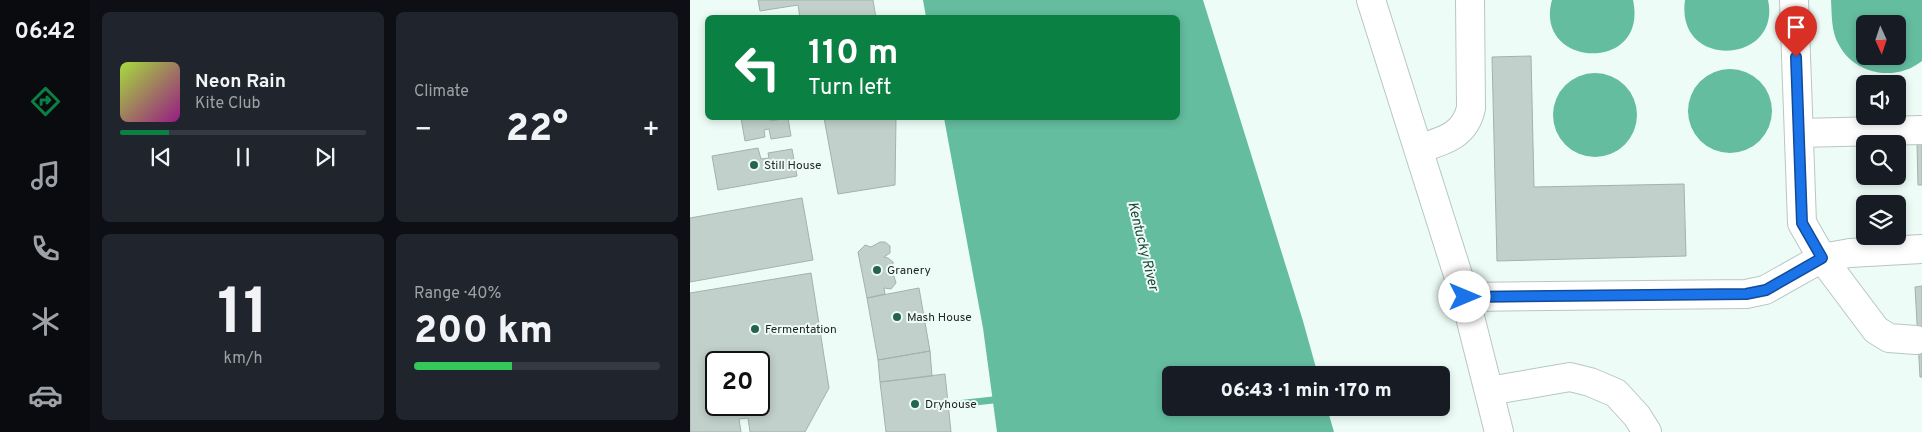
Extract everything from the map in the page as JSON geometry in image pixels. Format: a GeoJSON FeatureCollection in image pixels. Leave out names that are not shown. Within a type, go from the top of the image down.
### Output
{"type":"FeatureCollection","features":[{"type":"Feature","properties":{"kind":"lane"},"geometry":{"type":"LineString","coordinates":[[1371,0],[1465,297],[1500,432]]}},
{"type":"Feature","properties":{"kind":"lane"},"geometry":{"type":"LineString","coordinates":[[1418,149],[1441,141],[1458,132],[1468,122],[1471,108],[1470,0]]}},
{"type":"Feature","properties":{"kind":"lane"},"geometry":{"type":"LineString","coordinates":[[1794,0],[1802,223],[1822,258],[1876,330],[1889,338],[1916,340]]}},
{"type":"Feature","properties":{"kind":"lane"},"geometry":{"type":"LineString","coordinates":[[1799,134],[1922,130]]}},
{"type":"Feature","properties":{"kind":"lane"},"geometry":{"type":"LineString","coordinates":[[1465,297],[1746,294],[1766,290],[1822,258],[1850,253],[1922,249]]}},
{"type":"Feature","properties":{"kind":"lane"},"geometry":{"type":"LineString","coordinates":[[1489,390],[1570,377],[1590,382],[1616,393],[1637,416],[1647,432]]}},
{"type":"Feature","properties":{"kind":"water","name":"Kentucky River"},"geometry":{"type":"Polygon","coordinates":[[[923,0],[1203,0],[1316,366],[1162,366],[1162,416],[1329,416],[1334,432],[997,432],[983,328],[944,120],[1180,120],[1180,15],[926,15],[923,0]]]}},
{"type":"Feature","properties":{"kind":"water"},"geometry":{"type":"Polygon","coordinates":[[[1552,0],[1633,0],[1633,24],[1624,41],[1609,50],[1591,53],[1573,49],[1559,39],[1551,23],[1552,0]]]}},
{"type":"Feature","properties":{"kind":"water"},"geometry":{"type":"Polygon","coordinates":[[[1685,0],[1768,0],[1768,21],[1760,37],[1745,47],[1728,51],[1711,48],[1696,39],[1686,23],[1685,0]]]}},
{"type":"Feature","properties":{"kind":"water"},"geometry":{"type":"Polygon","coordinates":[[[1831,0],[1922,0],[1922,61],[1912,68],[1889,73],[1865,69],[1858,65],[1906,65],[1906,15],[1856,15],[1856,64],[1846,55],[1836,40],[1831,0]]]}},
{"type":"Feature","properties":{"kind":"water"},"geometry":{"type":"Polygon","coordinates":[[[1722,69],[1738,69],[1754,76],[1765,87],[1772,103],[1769,127],[1760,141],[1754,146],[1738,153],[1722,153],[1706,146],[1695,135],[1688,119],[1688,103],[1695,87],[1706,76],[1722,69]]]}},
{"type":"Feature","properties":{"kind":"water"},"geometry":{"type":"Polygon","coordinates":[[[1587,73],[1603,73],[1619,80],[1630,91],[1637,107],[1634,131],[1625,145],[1619,150],[1603,157],[1587,157],[1571,150],[1560,139],[1553,123],[1553,107],[1560,91],[1571,80],[1587,73]]]}},
{"type":"Feature","properties":{"kind":"building"},"geometry":{"type":"Polygon","coordinates":[[[758,0],[873,0],[876,15],[800,15],[798,5],[760,11],[758,0]]]}},
{"type":"Feature","properties":{"kind":"building"},"geometry":{"type":"Polygon","coordinates":[[[1531,56],[1534,187],[1684,184],[1686,256],[1497,261],[1492,57],[1531,56]]]}},
{"type":"Feature","properties":{"kind":"building"},"geometry":{"type":"Polygon","coordinates":[[[741,120],[788,120],[791,136],[771,139],[769,129],[764,130],[765,137],[745,141],[741,120]]]}},
{"type":"Feature","properties":{"kind":"building"},"geometry":{"type":"Polygon","coordinates":[[[824,120],[896,120],[895,185],[838,194],[824,120]]]}},
{"type":"Feature","properties":{"kind":"building"},"geometry":{"type":"Polygon","coordinates":[[[1917,143],[1922,143],[1922,185],[1918,185],[1917,143]]]}},
{"type":"Feature","properties":{"kind":"building","name":"Still House"},"geometry":{"type":"Polygon","coordinates":[[[758,148],[761,159],[769,158],[768,153],[792,149],[797,176],[718,190],[712,156],[758,148]]]}},
{"type":"Feature","properties":{"kind":"building"},"geometry":{"type":"Polygon","coordinates":[[[802,198],[813,260],[690,282],[690,218],[802,198]]]}},
{"type":"Feature","properties":{"kind":"building","name":"Granery"},"geometry":{"type":"Polygon","coordinates":[[[880,242],[885,242],[890,246],[890,253],[884,257],[893,262],[893,269],[888,273],[894,276],[896,283],[891,289],[884,288],[885,294],[867,298],[858,252],[865,245],[871,247],[880,242]]]}},
{"type":"Feature","properties":{"kind":"building","name":"Fermentation"},"geometry":{"type":"Polygon","coordinates":[[[811,273],[829,388],[805,432],[750,432],[748,418],[739,419],[741,432],[690,432],[690,293],[811,273]]]}},
{"type":"Feature","properties":{"kind":"building"},"geometry":{"type":"Polygon","coordinates":[[[1922,286],[1922,377],[1920,377],[1915,287],[1922,286]]]}},
{"type":"Feature","properties":{"kind":"building","name":"Mash House"},"geometry":{"type":"Polygon","coordinates":[[[919,288],[930,351],[878,360],[867,298],[919,288]]]}},
{"type":"Feature","properties":{"kind":"building"},"geometry":{"type":"Polygon","coordinates":[[[930,351],[932,376],[880,382],[878,360],[930,351]]]}},
{"type":"Feature","properties":{"kind":"building","name":"Dryhouse"},"geometry":{"type":"Polygon","coordinates":[[[945,374],[951,432],[886,432],[880,382],[945,374]]]}},
{"type":"Feature","properties":{"kind":"waterway"},"geometry":{"type":"LineString","coordinates":[[948,405],[993,400]]}},
{"type":"Feature","properties":{"kind":"place","name":"Still House"},"geometry":{"type":"Point","coordinates":[754,165]}},
{"type":"Feature","properties":{"kind":"place","name":"Granery"},"geometry":{"type":"Point","coordinates":[877,270]}},
{"type":"Feature","properties":{"kind":"place","name":"Mash House"},"geometry":{"type":"Point","coordinates":[897,317]}},
{"type":"Feature","properties":{"kind":"place","name":"Fermentation"},"geometry":{"type":"Point","coordinates":[755,329]}},
{"type":"Feature","properties":{"kind":"place","name":"Dryhouse"},"geometry":{"type":"Point","coordinates":[915,404]}},
{"type":"Feature","properties":{"kind":"route"},"geometry":{"type":"LineString","coordinates":[[1465,297],[1746,294],[1766,290],[1783,282],[1822,258],[1802,223],[1796,57]]}}]}
